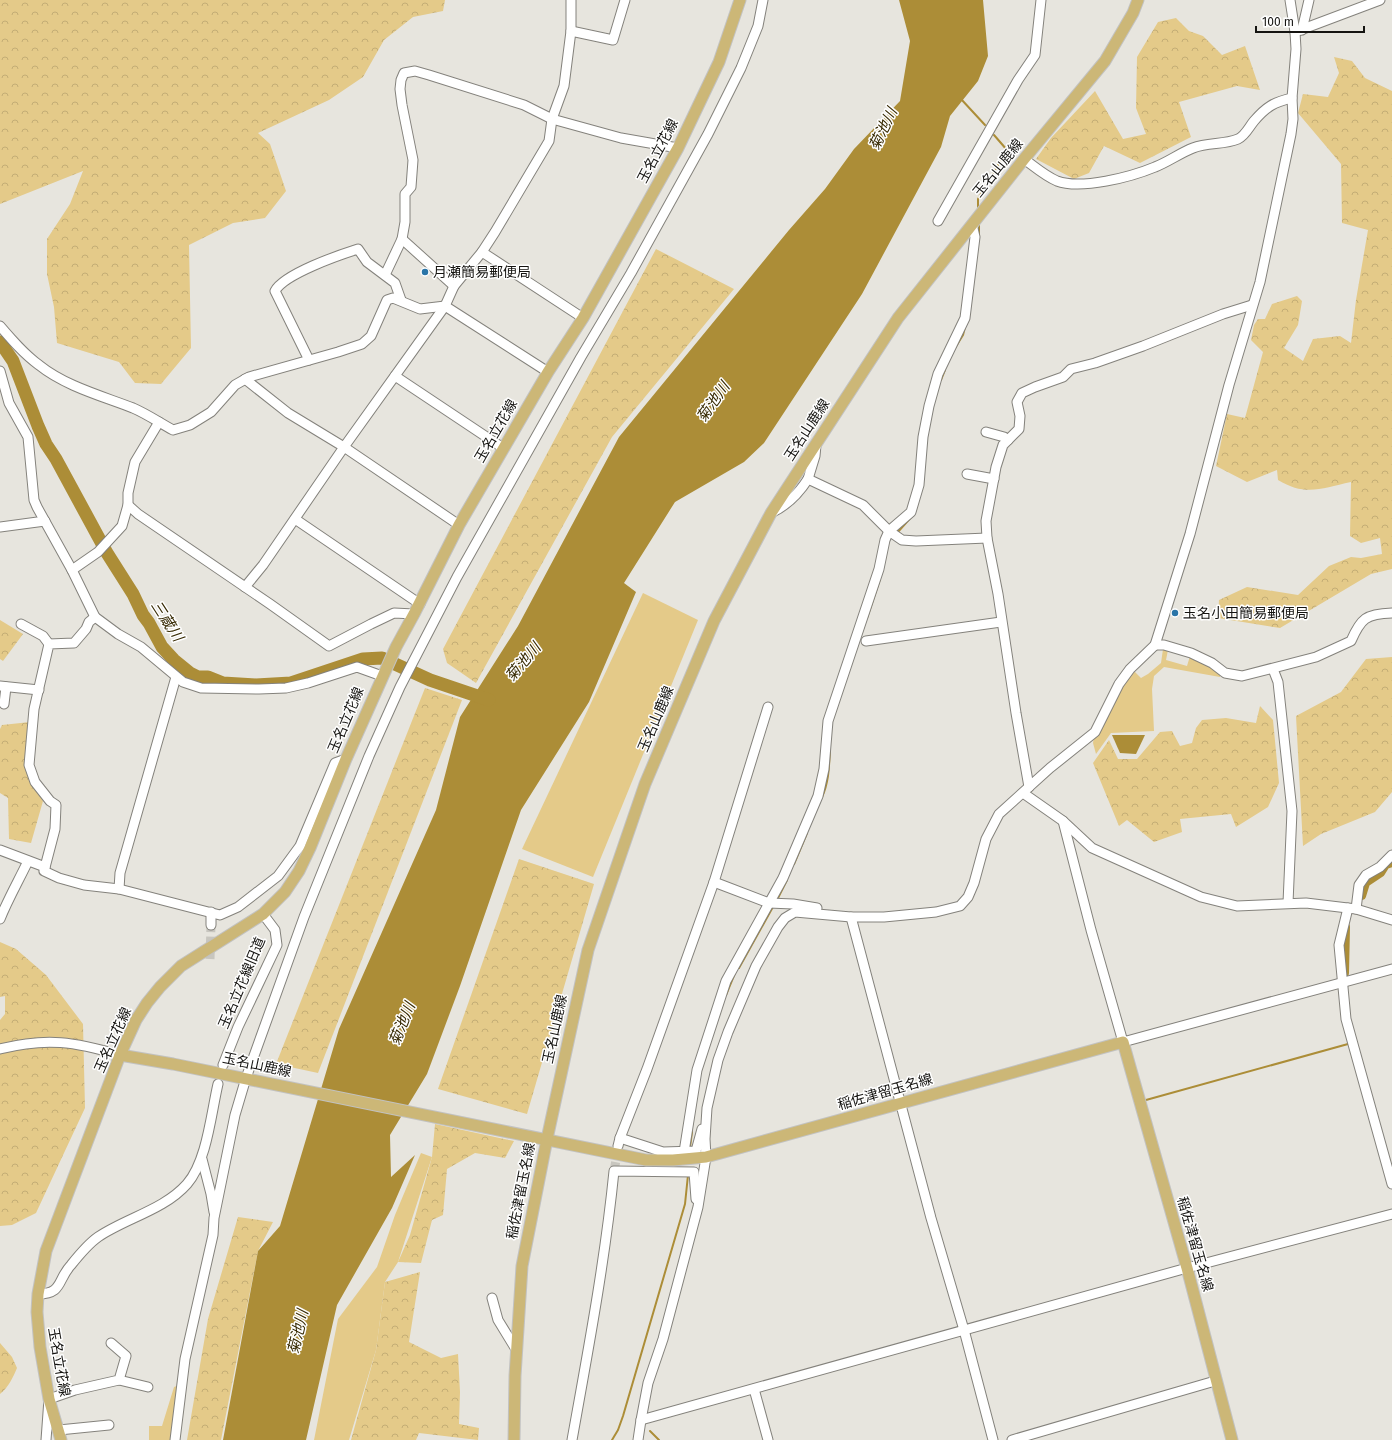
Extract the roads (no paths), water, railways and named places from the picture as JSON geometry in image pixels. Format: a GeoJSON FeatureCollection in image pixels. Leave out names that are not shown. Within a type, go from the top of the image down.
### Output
{"type":"FeatureCollection","features":[{"type":"Feature","properties":{"kind":"main road","name":"玉名立花線"},"geometry":{"type":"LineString","coordinates":[[60,1435],[50,1399],[40,1347],[37,1312],[38,1294],[46,1251],[120,1055],[133,1027],[147,1003],[181,966],[263,914],[285,892],[299,871],[387,664],[420,604],[459,525],[548,372],[583,318],[678,148],[719,62],[740,0]]}},
{"type":"Feature","properties":{"kind":"main road","name":"玉名山鹿線"},"geometry":{"type":"LineString","coordinates":[[120,1055],[173,1064],[547,1139],[588,950],[645,784],[714,621],[771,513],[898,318],[982,211],[1105,61],[1133,13],[1138,0]]}},
{"type":"Feature","properties":{"kind":"main road","name":"稲佐津留玉名線"},"geometry":{"type":"LineString","coordinates":[[514,1440],[522,1266],[547,1139],[646,1160],[673,1160],[706,1157],[1123,1042],[1187,1268],[1232,1440]]}},
{"type":"Feature","properties":{"kind":"street"},"geometry":{"type":"LineString","coordinates":[[245,588],[263,565],[344,447],[445,306],[454,286],[482,252],[549,141],[552,119],[564,86],[571,31],[571,0]]}},
{"type":"Feature","properties":{"kind":"street"},"geometry":{"type":"LineString","coordinates":[[571,31],[613,40],[625,0]]}},
{"type":"Feature","properties":{"kind":"street"},"geometry":{"type":"LineString","coordinates":[[175,1440],[185,1359],[213,1235],[214,1218],[235,1115],[249,1079],[307,910],[369,756],[405,677],[457,577],[581,357],[631,273],[708,134],[742,68],[758,26],[763,0]]}},
{"type":"Feature","properties":{"kind":"street"},"geometry":{"type":"LineString","coordinates":[[938,221],[1018,80],[1034,55],[1041,0]]}},
{"type":"Feature","properties":{"kind":"street"},"geometry":{"type":"LineString","coordinates":[[1290,0],[1299,31]]}},
{"type":"Feature","properties":{"kind":"street"},"geometry":{"type":"LineString","coordinates":[[768,707],[714,882],[647,1069],[619,1142],[663,1152],[684,1152],[696,1150],[718,1060],[728,1032],[756,966],[778,927],[785,918],[794,912],[851,917],[911,915],[936,912],[960,906],[968,897],[974,883],[986,839],[999,814],[1050,768],[1095,732],[1119,684],[1130,669],[1155,645],[1190,534],[1229,385],[1260,282],[1291,134],[1296,48],[1299,31],[1309,0]]}},
{"type":"Feature","properties":{"kind":"street"},"geometry":{"type":"LineString","coordinates":[[1299,31],[1380,0]]}},
{"type":"Feature","properties":{"kind":"street"},"geometry":{"type":"LineString","coordinates":[[385,275],[402,239],[405,222],[405,194],[411,187],[413,160],[400,89],[401,80],[404,73],[415,71],[429,75],[524,105],[552,119],[621,138],[678,148]]}},
{"type":"Feature","properties":{"kind":"street"},"geometry":{"type":"LineString","coordinates":[[1024,159],[1046,176],[1070,185],[1095,183],[1135,175],[1156,167],[1193,148],[1226,143],[1239,139],[1270,105],[1292,98]]}},
{"type":"Feature","properties":{"kind":"street"},"geometry":{"type":"LineString","coordinates":[[684,1152],[697,1070],[726,981],[783,878],[818,796],[824,769],[828,721],[879,569],[885,540],[889,531],[911,512],[919,485],[923,437],[929,406],[938,374],[965,318],[975,237],[973,223]]}},
{"type":"Feature","properties":{"kind":"street"},"geometry":{"type":"LineString","coordinates":[[402,239],[454,286]]}},
{"type":"Feature","properties":{"kind":"street"},"geometry":{"type":"LineString","coordinates":[[309,360],[275,291],[278,286],[286,280],[328,259],[358,249],[367,262],[395,283],[401,300]]}},
{"type":"Feature","properties":{"kind":"street"},"geometry":{"type":"LineString","coordinates":[[482,252],[583,318]]}},
{"type":"Feature","properties":{"kind":"street"},"geometry":{"type":"LineString","coordinates":[[0,326],[16,345],[39,366],[94,394],[134,409],[173,430],[190,425],[211,412],[235,385],[249,377],[362,344],[371,336],[387,300],[392,298],[401,300],[420,309],[445,306],[548,372]]}},
{"type":"Feature","properties":{"kind":"street"},"geometry":{"type":"LineString","coordinates":[[1252,305],[1222,314],[1143,346],[1095,363],[1071,369],[1063,377],[1022,393],[1018,402],[1020,416],[1019,430],[1003,445],[996,467],[986,521],[987,538],[998,594],[1026,790],[1092,848],[1201,897],[1237,906],[1306,903],[1352,909],[1392,920]]}},
{"type":"Feature","properties":{"kind":"street"},"geometry":{"type":"LineString","coordinates":[[0,371],[9,403],[28,437],[34,500],[95,616],[118,634],[141,647],[183,682],[201,688],[258,690],[286,688],[308,683],[358,667],[382,676]]}},
{"type":"Feature","properties":{"kind":"street"},"geometry":{"type":"LineString","coordinates":[[395,376],[503,448]]}},
{"type":"Feature","properties":{"kind":"street"},"geometry":{"type":"LineString","coordinates":[[245,379],[288,413],[344,447],[459,525]]}},
{"type":"Feature","properties":{"kind":"street"},"geometry":{"type":"LineString","coordinates":[[72,570],[98,552],[122,526],[128,505],[128,493],[135,462],[159,422]]}},
{"type":"Feature","properties":{"kind":"street"},"geometry":{"type":"LineString","coordinates":[[986,432],[1004,437],[1008,440]]}},
{"type":"Feature","properties":{"kind":"street"},"geometry":{"type":"LineString","coordinates":[[771,513],[782,508],[803,487],[808,479],[815,456],[816,443]]}},
{"type":"Feature","properties":{"kind":"street"},"geometry":{"type":"LineString","coordinates":[[967,474],[994,479]]}},
{"type":"Feature","properties":{"kind":"street"},"geometry":{"type":"LineString","coordinates":[[808,479],[863,505],[889,531],[902,540],[916,541],[987,538]]}},
{"type":"Feature","properties":{"kind":"street"},"geometry":{"type":"LineString","coordinates":[[128,505],[138,514],[329,646],[394,613],[414,614]]}},
{"type":"Feature","properties":{"kind":"street"},"geometry":{"type":"LineString","coordinates":[[295,519],[420,604]]}},
{"type":"Feature","properties":{"kind":"street"},"geometry":{"type":"LineString","coordinates":[[0,527],[45,520]]}},
{"type":"Feature","properties":{"kind":"street"},"geometry":{"type":"LineString","coordinates":[[1155,645],[1164,645],[1191,653],[1212,663],[1226,673],[1242,676],[1274,669],[1316,656],[1351,641],[1358,624],[1374,614],[1392,613]]}},
{"type":"Feature","properties":{"kind":"street"},"geometry":{"type":"LineString","coordinates":[[49,644],[74,643],[95,616]]}},
{"type":"Feature","properties":{"kind":"street"},"geometry":{"type":"LineString","coordinates":[[866,641],[1001,622]]}},
{"type":"Feature","properties":{"kind":"street"},"geometry":{"type":"LineString","coordinates":[[21,624],[43,636],[49,644]]}},
{"type":"Feature","properties":{"kind":"street"},"geometry":{"type":"LineString","coordinates":[[49,644],[34,709],[30,765],[35,782],[50,801],[56,805],[55,829],[44,871],[59,878],[84,885],[119,889],[220,914],[238,907],[278,876],[300,846],[335,763],[346,759]]}},
{"type":"Feature","properties":{"kind":"street"},"geometry":{"type":"LineString","coordinates":[[1274,669],[1278,682],[1292,812],[1288,903]]}},
{"type":"Feature","properties":{"kind":"street"},"geometry":{"type":"LineString","coordinates":[[119,889],[120,873],[176,677]]}},
{"type":"Feature","properties":{"kind":"street"},"geometry":{"type":"LineString","coordinates":[[4,704],[3,686],[38,690]]}},
{"type":"Feature","properties":{"kind":"street"},"geometry":{"type":"LineString","coordinates":[[1063,821],[1091,930],[1123,1042],[1392,969]]}},
{"type":"Feature","properties":{"kind":"street"},"geometry":{"type":"LineString","coordinates":[[0,850],[45,868]]}},
{"type":"Feature","properties":{"kind":"street"},"geometry":{"type":"LineString","coordinates":[[1392,855],[1380,867],[1366,875],[1360,885],[1339,945],[1346,1019],[1392,1184]]}},
{"type":"Feature","properties":{"kind":"street"},"geometry":{"type":"LineString","coordinates":[[0,919],[7,901],[28,861]]}},
{"type":"Feature","properties":{"kind":"street"},"geometry":{"type":"LineString","coordinates":[[714,882],[769,903],[793,904],[827,909],[831,915]]}},
{"type":"Feature","properties":{"kind":"street"},"geometry":{"type":"LineString","coordinates":[[212,912],[212,925]]}},
{"type":"Feature","properties":{"kind":"street","name":"玉名立花線旧道"},"geometry":{"type":"LineString","coordinates":[[223,1065],[238,1027],[276,944],[275,930],[263,914]]}},
{"type":"Feature","properties":{"kind":"street"},"geometry":{"type":"LineString","coordinates":[[851,917],[931,1218],[964,1330],[993,1440]]}},
{"type":"Feature","properties":{"kind":"street"},"geometry":{"type":"LineString","coordinates":[[0,1049],[37,1042],[59,1042],[89,1046],[120,1055]]}},
{"type":"Feature","properties":{"kind":"street"},"geometry":{"type":"LineString","coordinates":[[38,1294],[49,1294],[56,1290],[66,1270],[82,1251],[98,1237],[157,1206],[172,1197],[187,1184],[202,1159],[218,1084]]}},
{"type":"Feature","properties":{"kind":"street"},"geometry":{"type":"LineString","coordinates":[[638,1440],[648,1383],[663,1339],[698,1207],[706,1157],[707,1108]]}},
{"type":"Feature","properties":{"kind":"street"},"geometry":{"type":"LineString","coordinates":[[202,1159],[214,1218]]}},
{"type":"Feature","properties":{"kind":"street"},"geometry":{"type":"LineString","coordinates":[[572,1440],[594,1310],[614,1171],[694,1172],[695,1196],[698,1207]]}},
{"type":"Feature","properties":{"kind":"street"},"geometry":{"type":"LineString","coordinates":[[641,1420],[1187,1268],[1392,1214]]}},
{"type":"Feature","properties":{"kind":"street"},"geometry":{"type":"LineString","coordinates":[[492,1298],[498,1320],[517,1352]]}},
{"type":"Feature","properties":{"kind":"street"},"geometry":{"type":"LineString","coordinates":[[111,1344],[126,1356],[119,1380]]}},
{"type":"Feature","properties":{"kind":"street"},"geometry":{"type":"LineString","coordinates":[[46,1440],[50,1399],[75,1390],[119,1380],[148,1388]]}},
{"type":"Feature","properties":{"kind":"street"},"geometry":{"type":"LineString","coordinates":[[1012,1440],[1215,1381],[1217,1383]]}},
{"type":"Feature","properties":{"kind":"street"},"geometry":{"type":"LineString","coordinates":[[754,1389],[768,1440]]}},
{"type":"Feature","properties":{"kind":"street"},"geometry":{"type":"LineString","coordinates":[[60,1435],[110,1425]]}},
{"type":"Feature","properties":{"kind":"water","name":"菊池川"},"geometry":{"type":"Polygon","coordinates":[[[899,0],[983,0],[988,56],[978,81],[950,116],[941,147],[862,294],[764,443],[744,462],[675,502],[624,583],[636,592],[589,702],[521,810],[460,986],[427,1074],[390,1135],[391,1177],[415,1155],[392,1208],[337,1305],[306,1440],[223,1440],[258,1251],[280,1226],[339,1029],[436,810],[460,717],[518,626],[619,437],[789,230],[825,189],[854,149],[900,101],[910,41],[899,0]]]}},
{"type":"Feature","properties":{"kind":"water"},"geometry":{"type":"Polygon","coordinates":[[[1112,735],[1145,735],[1136,754],[1120,753],[1112,735]]]}},
{"type":"Feature","properties":{"kind":"waterway"},"geometry":{"type":"LineString","coordinates":[[961,99],[985,125]]}},
{"type":"Feature","properties":{"kind":"waterway"},"geometry":{"type":"LineString","coordinates":[[978,209],[978,199],[1007,150],[994,135]]}},
{"type":"Feature","properties":{"kind":"waterway"},"geometry":{"type":"LineString","coordinates":[[979,222],[979,235]]}},
{"type":"Feature","properties":{"kind":"waterway"},"geometry":{"type":"LineString","coordinates":[[955,348],[963,335],[965,327]]}},
{"type":"Feature","properties":{"kind":"waterway","name":"三蔵川"},"geometry":{"type":"LineString","coordinates":[[0,342],[13,361],[46,444],[56,459],[107,553],[133,594],[143,615],[162,647],[174,660],[190,673],[198,677],[208,677],[223,683],[256,685],[291,683],[363,659],[382,658],[430,680],[489,700]]}},
{"type":"Feature","properties":{"kind":"waterway"},"geometry":{"type":"LineString","coordinates":[[941,380],[945,370]]}},
{"type":"Feature","properties":{"kind":"waterway"},"geometry":{"type":"LineString","coordinates":[[897,533],[913,515]]}},
{"type":"Feature","properties":{"kind":"waterway"},"geometry":{"type":"LineString","coordinates":[[867,618],[880,579]]}},
{"type":"Feature","properties":{"kind":"waterway"},"geometry":{"type":"LineString","coordinates":[[822,797],[827,780],[830,749]]}},
{"type":"Feature","properties":{"kind":"waterway"},"geometry":{"type":"LineString","coordinates":[[794,864],[807,833]]}},
{"type":"Feature","properties":{"kind":"waterway"},"geometry":{"type":"LineString","coordinates":[[1362,896],[1366,883],[1381,873],[1386,865],[1392,863]]}},
{"type":"Feature","properties":{"kind":"waterway"},"geometry":{"type":"LineString","coordinates":[[777,900],[787,880]]}},
{"type":"Feature","properties":{"kind":"waterway"},"geometry":{"type":"LineString","coordinates":[[739,968],[774,905]]}},
{"type":"Feature","properties":{"kind":"waterway"},"geometry":{"type":"LineString","coordinates":[[1345,973],[1346,927]]}},
{"type":"Feature","properties":{"kind":"waterway"},"geometry":{"type":"LineString","coordinates":[[726,995],[735,973]]}},
{"type":"Feature","properties":{"kind":"waterway"},"geometry":{"type":"LineString","coordinates":[[1146,1100],[1348,1044]]}},
{"type":"Feature","properties":{"kind":"waterway"},"geometry":{"type":"LineString","coordinates":[[690,1147],[692,1132]]}},
{"type":"Feature","properties":{"kind":"waterway"},"geometry":{"type":"LineString","coordinates":[[612,1440],[618,1430],[623,1416],[685,1204],[688,1175]]}},
{"type":"Feature","properties":{"kind":"waterway"},"geometry":{"type":"LineString","coordinates":[[650,1431],[659,1440]]}},
{"type":"Feature","properties":{"kind":"tunnel"},"geometry":{"type":"LineString","coordinates":[[210,959],[211,925]]}},
{"type":"Feature","properties":{"kind":"tunnel"},"geometry":{"type":"LineString","coordinates":[[614,1171],[618,1149]]}},
{"type":"Feature","properties":{"kind":"place","name":"月瀬簡易郵便局"},"geometry":{"type":"Point","coordinates":[425,272]}},
{"type":"Feature","properties":{"kind":"place","name":"玉名小田簡易郵便局"},"geometry":{"type":"Point","coordinates":[1175,613]}}]}
